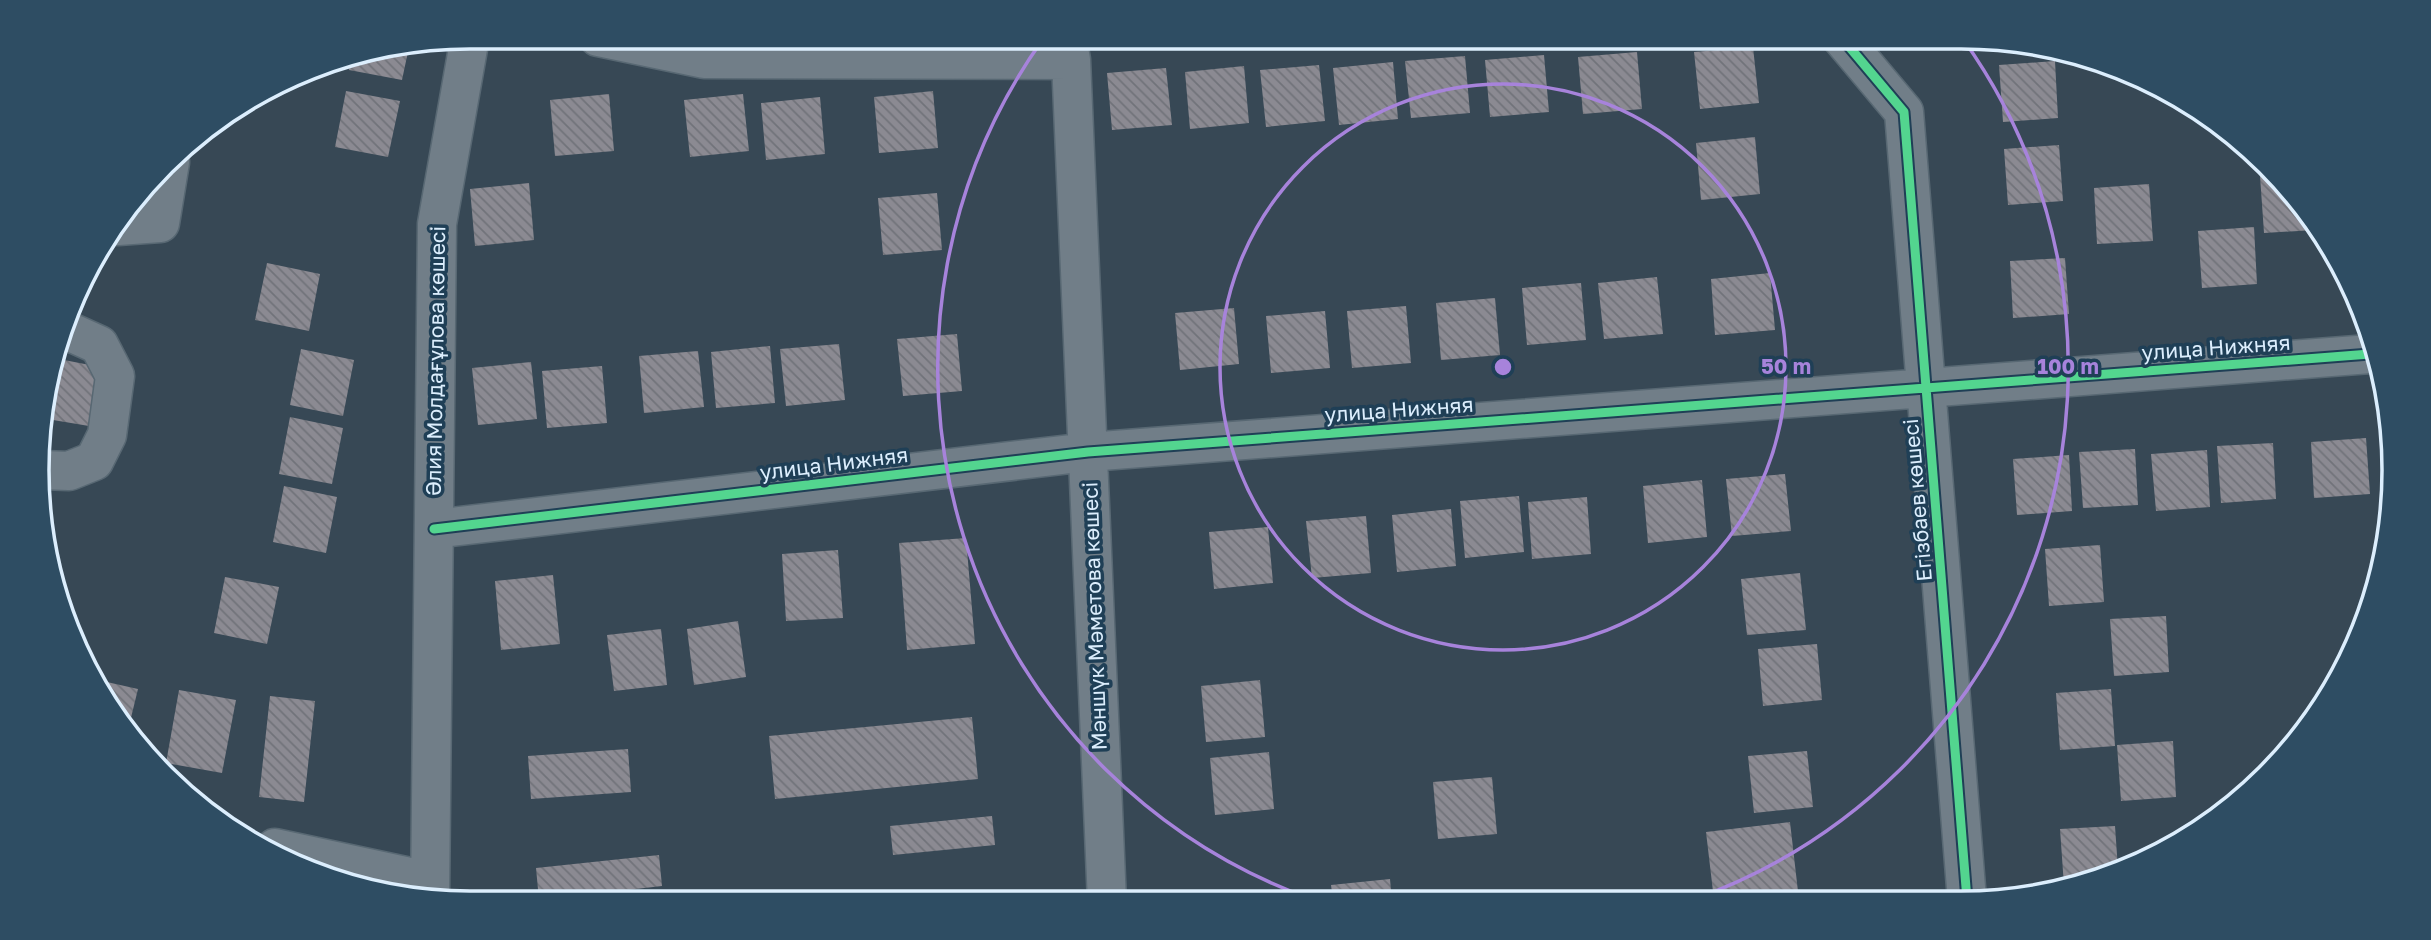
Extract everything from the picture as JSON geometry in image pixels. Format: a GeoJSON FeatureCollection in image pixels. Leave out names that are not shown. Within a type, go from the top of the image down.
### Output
{"type":"FeatureCollection","features":[{"type":"Feature","properties":{"kind":"street","name":"Әлия Молдағұлова көшесі"},"geometry":{"type":"LineString","coordinates":[[429,889],[437,224],[468,49]]}},
{"type":"Feature","properties":{"kind":"street"},"geometry":{"type":"LineString","coordinates":[[656,49],[704,59],[1036,49]]}},
{"type":"Feature","properties":{"kind":"street","name":"Мәншүк Мәметова көшесі"},"geometry":{"type":"LineString","coordinates":[[1069,49],[1107,891]]}},
{"type":"Feature","properties":{"kind":"street","name":"Егізбаев көшесі"},"geometry":{"type":"LineString","coordinates":[[1851,49],[1904,112],[1966,891]]}},
{"type":"Feature","properties":{"kind":"street"},"geometry":{"type":"LineString","coordinates":[[128,225],[160,223],[168,177]]}},
{"type":"Feature","properties":{"kind":"street"},"geometry":{"type":"LineString","coordinates":[[49,470],[69,471],[94,461],[107,435],[115,376],[99,345],[72,333]]}},
{"type":"Feature","properties":{"kind":"street","name":"улица Нижняя"},"geometry":{"type":"LineString","coordinates":[[434,529],[1088,452],[2366,354]]}},
{"type":"Feature","properties":{"kind":"street"},"geometry":{"type":"LineString","coordinates":[[299,854],[420,888]]}},
{"type":"Feature","properties":{"kind":"building"},"geometry":{"type":"Polygon","coordinates":[[[1753,49],[1759,103],[1700,109],[1694,52],[1753,49]]]}},
{"type":"Feature","properties":{"kind":"building"},"geometry":{"type":"Polygon","coordinates":[[[1637,52],[1642,109],[1583,114],[1578,57],[1637,52]]]}},
{"type":"Feature","properties":{"kind":"building"},"geometry":{"type":"Polygon","coordinates":[[[407,54],[402,80],[349,70],[349,67],[361,63],[407,54]]]}},
{"type":"Feature","properties":{"kind":"building"},"geometry":{"type":"Polygon","coordinates":[[[1544,55],[1549,112],[1490,117],[1485,60],[1544,55]]]}},
{"type":"Feature","properties":{"kind":"building"},"geometry":{"type":"Polygon","coordinates":[[[1465,56],[1470,113],[1411,118],[1405,61],[1465,56]]]}},
{"type":"Feature","properties":{"kind":"building"},"geometry":{"type":"Polygon","coordinates":[[[2055,61],[2058,118],[2003,122],[1999,65],[2055,61]]]}},
{"type":"Feature","properties":{"kind":"building"},"geometry":{"type":"Polygon","coordinates":[[[1393,62],[1398,119],[1339,125],[1333,68],[1393,62]]]}},
{"type":"Feature","properties":{"kind":"building"},"geometry":{"type":"Polygon","coordinates":[[[1319,65],[1325,121],[1266,127],[1260,70],[1319,65]]]}},
{"type":"Feature","properties":{"kind":"building"},"geometry":{"type":"Polygon","coordinates":[[[1244,66],[1249,123],[1190,129],[1185,72],[1244,66]]]}},
{"type":"Feature","properties":{"kind":"building"},"geometry":{"type":"Polygon","coordinates":[[[1166,68],[1172,125],[1112,130],[1107,73],[1166,68]]]}},
{"type":"Feature","properties":{"kind":"building"},"geometry":{"type":"Polygon","coordinates":[[[346,91],[400,101],[388,157],[335,147],[346,91]]]}},
{"type":"Feature","properties":{"kind":"building"},"geometry":{"type":"Polygon","coordinates":[[[933,91],[938,148],[879,153],[874,97],[933,91]]]}},
{"type":"Feature","properties":{"kind":"building"},"geometry":{"type":"Polygon","coordinates":[[[609,94],[614,151],[555,156],[550,100],[609,94]]]}},
{"type":"Feature","properties":{"kind":"building"},"geometry":{"type":"Polygon","coordinates":[[[743,94],[749,151],[690,157],[684,100],[743,94]]]}},
{"type":"Feature","properties":{"kind":"building"},"geometry":{"type":"Polygon","coordinates":[[[820,97],[825,154],[766,160],[761,103],[820,97]]]}},
{"type":"Feature","properties":{"kind":"building"},"geometry":{"type":"Polygon","coordinates":[[[1755,137],[1760,194],[1701,200],[1696,143],[1755,137]]]}},
{"type":"Feature","properties":{"kind":"building"},"geometry":{"type":"Polygon","coordinates":[[[2059,145],[2063,201],[2008,205],[2004,149],[2059,145]]]}},
{"type":"Feature","properties":{"kind":"building"},"geometry":{"type":"Polygon","coordinates":[[[2260,176],[2278,192],[2307,230],[2264,233],[2260,176]]]}},
{"type":"Feature","properties":{"kind":"building"},"geometry":{"type":"Polygon","coordinates":[[[529,183],[534,240],[475,246],[470,189],[529,183]]]}},
{"type":"Feature","properties":{"kind":"building"},"geometry":{"type":"Polygon","coordinates":[[[2149,184],[2153,241],[2097,244],[2094,188],[2149,184]]]}},
{"type":"Feature","properties":{"kind":"building"},"geometry":{"type":"Polygon","coordinates":[[[937,193],[942,250],[883,255],[878,198],[937,193]]]}},
{"type":"Feature","properties":{"kind":"building"},"geometry":{"type":"Polygon","coordinates":[[[2254,227],[2257,284],[2202,288],[2198,231],[2254,227]]]}},
{"type":"Feature","properties":{"kind":"building"},"geometry":{"type":"Polygon","coordinates":[[[2065,258],[2069,314],[2013,318],[2010,261],[2065,258]]]}},
{"type":"Feature","properties":{"kind":"building"},"geometry":{"type":"Polygon","coordinates":[[[267,263],[320,274],[309,331],[255,320],[267,263]]]}},
{"type":"Feature","properties":{"kind":"building"},"geometry":{"type":"Polygon","coordinates":[[[1770,273],[1775,330],[1715,335],[1711,279],[1770,273]]]}},
{"type":"Feature","properties":{"kind":"building"},"geometry":{"type":"Polygon","coordinates":[[[1657,277],[1663,334],[1604,339],[1598,283],[1657,277]]]}},
{"type":"Feature","properties":{"kind":"building"},"geometry":{"type":"Polygon","coordinates":[[[1581,283],[1586,340],[1527,345],[1522,288],[1581,283]]]}},
{"type":"Feature","properties":{"kind":"building"},"geometry":{"type":"Polygon","coordinates":[[[1495,298],[1500,355],[1441,360],[1436,303],[1495,298]]]}},
{"type":"Feature","properties":{"kind":"building"},"geometry":{"type":"Polygon","coordinates":[[[1406,306],[1411,363],[1352,368],[1347,311],[1406,306]]]}},
{"type":"Feature","properties":{"kind":"building"},"geometry":{"type":"Polygon","coordinates":[[[1234,308],[1239,364],[1180,370],[1175,313],[1234,308]]]}},
{"type":"Feature","properties":{"kind":"building"},"geometry":{"type":"Polygon","coordinates":[[[1325,311],[1330,368],[1271,373],[1266,316],[1325,311]]]}},
{"type":"Feature","properties":{"kind":"building"},"geometry":{"type":"Polygon","coordinates":[[[957,334],[962,391],[903,396],[897,339],[957,334]]]}},
{"type":"Feature","properties":{"kind":"building"},"geometry":{"type":"Polygon","coordinates":[[[839,344],[845,400],[786,406],[780,349],[839,344]]]}},
{"type":"Feature","properties":{"kind":"building"},"geometry":{"type":"Polygon","coordinates":[[[770,346],[775,403],[716,408],[711,352],[770,346]]]}},
{"type":"Feature","properties":{"kind":"building"},"geometry":{"type":"Polygon","coordinates":[[[301,349],[354,360],[343,416],[290,405],[301,349]]]}},
{"type":"Feature","properties":{"kind":"building"},"geometry":{"type":"Polygon","coordinates":[[[698,351],[704,407],[644,413],[639,356],[698,351]]]}},
{"type":"Feature","properties":{"kind":"building"},"geometry":{"type":"Polygon","coordinates":[[[63,360],[100,367],[89,426],[52,420],[63,360]]]}},
{"type":"Feature","properties":{"kind":"building"},"geometry":{"type":"Polygon","coordinates":[[[531,362],[537,419],[478,425],[472,368],[531,362]]]}},
{"type":"Feature","properties":{"kind":"building"},"geometry":{"type":"Polygon","coordinates":[[[602,366],[607,423],[547,428],[542,371],[602,366]]]}},
{"type":"Feature","properties":{"kind":"building"},"geometry":{"type":"Polygon","coordinates":[[[290,417],[343,428],[332,484],[279,474],[290,417]]]}},
{"type":"Feature","properties":{"kind":"building"},"geometry":{"type":"Polygon","coordinates":[[[2366,438],[2370,494],[2314,498],[2311,442],[2366,438]]]}},
{"type":"Feature","properties":{"kind":"building"},"geometry":{"type":"Polygon","coordinates":[[[2273,443],[2276,499],[2221,503],[2217,446],[2273,443]]]}},
{"type":"Feature","properties":{"kind":"building"},"geometry":{"type":"Polygon","coordinates":[[[2135,449],[2138,505],[2083,508],[2079,452],[2135,449]]]}},
{"type":"Feature","properties":{"kind":"building"},"geometry":{"type":"Polygon","coordinates":[[[2207,450],[2210,507],[2156,511],[2151,454],[2207,450]]]}},
{"type":"Feature","properties":{"kind":"building"},"geometry":{"type":"Polygon","coordinates":[[[2069,455],[2072,511],[2017,515],[2013,459],[2069,455]]]}},
{"type":"Feature","properties":{"kind":"building"},"geometry":{"type":"Polygon","coordinates":[[[1785,474],[1791,531],[1732,536],[1726,479],[1785,474]]]}},
{"type":"Feature","properties":{"kind":"building"},"geometry":{"type":"Polygon","coordinates":[[[1702,480],[1707,537],[1648,543],[1643,486],[1702,480]]]}},
{"type":"Feature","properties":{"kind":"building"},"geometry":{"type":"Polygon","coordinates":[[[284,486],[337,497],[326,553],[273,542],[284,486]]]}},
{"type":"Feature","properties":{"kind":"building"},"geometry":{"type":"Polygon","coordinates":[[[1519,496],[1524,552],[1465,558],[1460,501],[1519,496]]]}},
{"type":"Feature","properties":{"kind":"building"},"geometry":{"type":"Polygon","coordinates":[[[1587,497],[1591,554],[1532,559],[1528,502],[1587,497]]]}},
{"type":"Feature","properties":{"kind":"building"},"geometry":{"type":"Polygon","coordinates":[[[1451,509],[1456,566],[1397,572],[1392,515],[1451,509]]]}},
{"type":"Feature","properties":{"kind":"building"},"geometry":{"type":"Polygon","coordinates":[[[1366,516],[1371,573],[1312,578],[1306,521],[1366,516]]]}},
{"type":"Feature","properties":{"kind":"building"},"geometry":{"type":"Polygon","coordinates":[[[1268,527],[1273,583],[1214,589],[1209,532],[1268,527]]]}},
{"type":"Feature","properties":{"kind":"building"},"geometry":{"type":"Polygon","coordinates":[[[966,538],[975,644],[907,650],[899,543],[966,538]]]}},
{"type":"Feature","properties":{"kind":"building"},"geometry":{"type":"Polygon","coordinates":[[[2100,545],[2104,602],[2049,606],[2045,549],[2100,545]]]}},
{"type":"Feature","properties":{"kind":"building"},"geometry":{"type":"Polygon","coordinates":[[[838,550],[843,618],[786,621],[782,554],[838,550]]]}},
{"type":"Feature","properties":{"kind":"building"},"geometry":{"type":"Polygon","coordinates":[[[1800,573],[1806,630],[1747,635],[1741,579],[1800,573]]]}},
{"type":"Feature","properties":{"kind":"building"},"geometry":{"type":"Polygon","coordinates":[[[553,575],[560,644],[501,650],[495,581],[553,575]]]}},
{"type":"Feature","properties":{"kind":"building"},"geometry":{"type":"Polygon","coordinates":[[[225,577],[279,587],[267,644],[214,633],[225,577]]]}},
{"type":"Feature","properties":{"kind":"building"},"geometry":{"type":"Polygon","coordinates":[[[2166,616],[2169,672],[2114,676],[2110,619],[2166,616]]]}},
{"type":"Feature","properties":{"kind":"building"},"geometry":{"type":"Polygon","coordinates":[[[738,621],[746,677],[694,685],[687,629],[738,621]]]}},
{"type":"Feature","properties":{"kind":"building"},"geometry":{"type":"Polygon","coordinates":[[[661,629],[667,685],[614,691],[607,635],[661,629]]]}},
{"type":"Feature","properties":{"kind":"building"},"geometry":{"type":"Polygon","coordinates":[[[1817,644],[1822,700],[1763,706],[1758,649],[1817,644]]]}},
{"type":"Feature","properties":{"kind":"building"},"geometry":{"type":"Polygon","coordinates":[[[1260,680],[1265,737],[1206,742],[1201,686],[1260,680]]]}},
{"type":"Feature","properties":{"kind":"building"},"geometry":{"type":"Polygon","coordinates":[[[106,682],[138,689],[131,719],[106,682]]]}},
{"type":"Feature","properties":{"kind":"building"},"geometry":{"type":"Polygon","coordinates":[[[2111,689],[2115,746],[2060,750],[2056,693],[2111,689]]]}},
{"type":"Feature","properties":{"kind":"building"},"geometry":{"type":"Polygon","coordinates":[[[179,690],[236,700],[222,773],[166,762],[179,690]]]}},
{"type":"Feature","properties":{"kind":"building"},"geometry":{"type":"Polygon","coordinates":[[[270,696],[315,701],[304,802],[259,797],[270,696]]]}},
{"type":"Feature","properties":{"kind":"building"},"geometry":{"type":"Polygon","coordinates":[[[972,717],[978,779],[775,799],[769,736],[972,717]]]}},
{"type":"Feature","properties":{"kind":"building"},"geometry":{"type":"Polygon","coordinates":[[[2173,741],[2176,797],[2121,801],[2117,745],[2173,741]]]}},
{"type":"Feature","properties":{"kind":"building"},"geometry":{"type":"Polygon","coordinates":[[[628,749],[631,792],[531,799],[528,756],[628,749]]]}},
{"type":"Feature","properties":{"kind":"building"},"geometry":{"type":"Polygon","coordinates":[[[1807,751],[1813,807],[1754,813],[1748,756],[1807,751]]]}},
{"type":"Feature","properties":{"kind":"building"},"geometry":{"type":"Polygon","coordinates":[[[1269,752],[1274,809],[1215,815],[1210,758],[1269,752]]]}},
{"type":"Feature","properties":{"kind":"building"},"geometry":{"type":"Polygon","coordinates":[[[1492,777],[1497,834],[1438,839],[1433,782],[1492,777]]]}},
{"type":"Feature","properties":{"kind":"building"},"geometry":{"type":"Polygon","coordinates":[[[992,816],[995,845],[893,855],[890,826],[992,816]]]}},
{"type":"Feature","properties":{"kind":"building"},"geometry":{"type":"Polygon","coordinates":[[[1790,822],[1798,891],[1713,891],[1706,832],[1790,822]]]}},
{"type":"Feature","properties":{"kind":"building"},"geometry":{"type":"Polygon","coordinates":[[[2115,826],[2117,861],[2063,878],[2060,829],[2115,826]]]}},
{"type":"Feature","properties":{"kind":"building"},"geometry":{"type":"Polygon","coordinates":[[[659,855],[662,886],[618,891],[538,891],[536,868],[659,855]]]}},
{"type":"Feature","properties":{"kind":"building"},"geometry":{"type":"Polygon","coordinates":[[[1390,879],[1391,891],[1332,891],[1331,885],[1390,879]]]}},
{"type":"Feature","properties":{"kind":"cycle path"},"geometry":{"type":"LineString","coordinates":[[1851,49],[1904,112],[1966,891]]}},
{"type":"Feature","properties":{"kind":"cycle path"},"geometry":{"type":"LineString","coordinates":[[434,529],[1088,452],[2366,354]]}}]}
